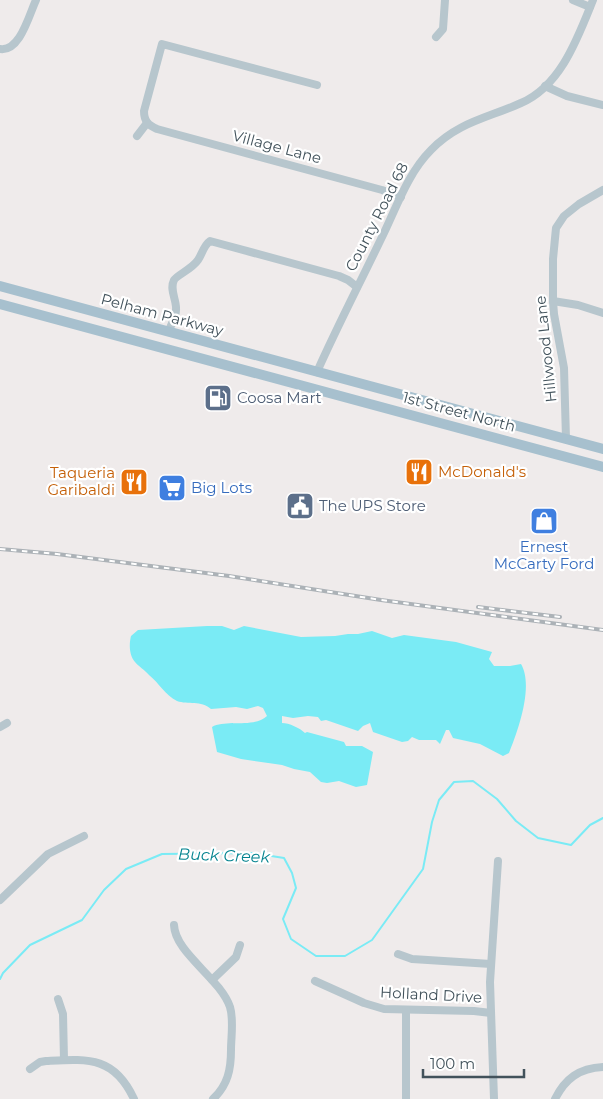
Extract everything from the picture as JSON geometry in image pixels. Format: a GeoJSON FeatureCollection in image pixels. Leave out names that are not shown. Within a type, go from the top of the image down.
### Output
{"type":"FeatureCollection","features":[{"type":"Feature","properties":{"kind":"main road","name":"Pelham Parkway"},"geometry":{"type":"LineString","coordinates":[[0,286],[317,372]]}},
{"type":"Feature","properties":{"kind":"main road"},"geometry":{"type":"LineString","coordinates":[[37,314],[42,298]]}},
{"type":"Feature","properties":{"kind":"main road","name":"Pelham Parkway"},"geometry":{"type":"LineString","coordinates":[[0,304],[308,387]]}},
{"type":"Feature","properties":{"kind":"main road"},"geometry":{"type":"LineString","coordinates":[[139,342],[142,325]]}},
{"type":"Feature","properties":{"kind":"main road"},"geometry":{"type":"LineString","coordinates":[[308,387],[317,372]]}},
{"type":"Feature","properties":{"kind":"main road","name":"1st Street North"},"geometry":{"type":"LineString","coordinates":[[317,372],[603,449]]}},
{"type":"Feature","properties":{"kind":"main road","name":"1st Street North"},"geometry":{"type":"LineString","coordinates":[[308,387],[603,467]]}},
{"type":"Feature","properties":{"kind":"main road"},"geometry":{"type":"LineString","coordinates":[[393,410],[398,394]]}},
{"type":"Feature","properties":{"kind":"main road"},"geometry":{"type":"LineString","coordinates":[[474,432],[478,415]]}},
{"type":"Feature","properties":{"kind":"main road"},"geometry":{"type":"LineString","coordinates":[[564,456],[566,439]]}},
{"type":"Feature","properties":{"kind":"street"},"geometry":{"type":"LineString","coordinates":[[0,49],[11,53],[18,42],[36,0]]}},
{"type":"Feature","properties":{"kind":"street"},"geometry":{"type":"LineString","coordinates":[[436,37],[443,29],[445,0]]}},
{"type":"Feature","properties":{"kind":"street"},"geometry":{"type":"LineString","coordinates":[[573,0],[592,3]]}},
{"type":"Feature","properties":{"kind":"street","name":"County Road 68"},"geometry":{"type":"LineString","coordinates":[[317,372],[401,197],[423,158],[449,134],[472,121],[522,103],[536,94],[566,59],[592,3]]}},
{"type":"Feature","properties":{"kind":"street"},"geometry":{"type":"LineString","coordinates":[[137,136],[147,123],[144,111],[162,44],[316,85]]}},
{"type":"Feature","properties":{"kind":"street"},"geometry":{"type":"LineString","coordinates":[[544,86],[567,96],[603,105]]}},
{"type":"Feature","properties":{"kind":"street","name":"Village Lane"},"geometry":{"type":"LineString","coordinates":[[147,123],[157,129],[382,190],[401,197]]}},
{"type":"Feature","properties":{"kind":"street","name":"Hillwood Lane"},"geometry":{"type":"LineString","coordinates":[[566,439],[564,368],[553,301],[553,258],[558,223],[579,204],[603,190]]}},
{"type":"Feature","properties":{"kind":"street"},"geometry":{"type":"LineString","coordinates":[[169,332],[176,310],[173,294],[174,281],[177,276],[194,266],[206,244],[210,241],[339,276],[358,287]]}},
{"type":"Feature","properties":{"kind":"street"},"geometry":{"type":"LineString","coordinates":[[553,301],[603,313]]}},
{"type":"Feature","properties":{"kind":"street"},"geometry":{"type":"LineString","coordinates":[[0,900],[48,854],[84,836]]}},
{"type":"Feature","properties":{"kind":"street"},"geometry":{"type":"LineString","coordinates":[[494,1099],[490,964],[498,862]]}},
{"type":"Feature","properties":{"kind":"street"},"geometry":{"type":"LineString","coordinates":[[174,925],[177,938],[212,980],[226,1000],[232,1015],[229,1073],[222,1090],[213,1099]]}},
{"type":"Feature","properties":{"kind":"street"},"geometry":{"type":"LineString","coordinates":[[212,980],[236,957],[240,945]]}},
{"type":"Feature","properties":{"kind":"street"},"geometry":{"type":"LineString","coordinates":[[398,954],[412,959],[490,964]]}},
{"type":"Feature","properties":{"kind":"street","name":"Holland Drive"},"geometry":{"type":"LineString","coordinates":[[316,980],[377,1007],[491,1013]]}},
{"type":"Feature","properties":{"kind":"street"},"geometry":{"type":"LineString","coordinates":[[58,999],[63,1014],[64,1060]]}},
{"type":"Feature","properties":{"kind":"street"},"geometry":{"type":"LineString","coordinates":[[406,1010],[406,1099]]}},
{"type":"Feature","properties":{"kind":"street"},"geometry":{"type":"LineString","coordinates":[[30,1069],[40,1062],[64,1060],[94,1062],[110,1068],[125,1081],[134,1099]]}},
{"type":"Feature","properties":{"kind":"street"},"geometry":{"type":"LineString","coordinates":[[554,1099],[565,1083],[578,1072],[588,1068],[603,1067]]}},
{"type":"Feature","properties":{"kind":"water"},"geometry":{"type":"Polygon","coordinates":[[[222,626],[234,630],[244,626],[301,637],[335,636],[372,631],[392,638],[404,635],[456,642],[492,652],[489,659],[494,666],[521,664],[525,673],[525,696],[520,721],[509,753],[503,756],[480,744],[453,738],[449,730],[446,730],[440,744],[436,740],[419,740],[412,737],[408,741],[402,742],[373,732],[370,723],[358,731],[326,720],[321,721],[318,717],[308,716],[293,718],[282,716],[282,723],[294,726],[305,733],[344,742],[346,746],[362,746],[373,752],[367,785],[356,787],[339,781],[321,782],[310,772],[282,765],[241,759],[217,752],[212,727],[261,720],[267,716],[263,708],[258,706],[247,709],[236,707],[211,709],[199,704],[177,701],[169,696],[153,678],[136,664],[130,649],[131,636],[138,630],[222,626]]]}},
{"type":"Feature","properties":{"kind":"waterway","name":"Buck Creek"},"geometry":{"type":"LineString","coordinates":[[0,979],[3,973],[30,945],[82,920],[104,890],[126,869],[162,854],[252,853],[284,858],[292,873],[296,888],[283,919],[291,939],[316,956],[345,956],[372,940],[423,869],[432,822],[439,800],[454,782],[473,781],[497,799],[516,821],[538,838],[571,845],[590,825],[603,818]]}},
{"type":"Feature","properties":{"kind":"railway"},"geometry":{"type":"LineString","coordinates":[[0,549],[57,554],[229,576],[381,600],[603,630]]}},
{"type":"Feature","properties":{"kind":"railway"},"geometry":{"type":"LineString","coordinates":[[478,607],[560,617]]}},
{"type":"Feature","properties":{"kind":"place","name":"Coosa Mart"},"geometry":{"type":"Point","coordinates":[218,398]}},
{"type":"Feature","properties":{"kind":"place","name":"McDonald's"},"geometry":{"type":"Point","coordinates":[419,472]}},
{"type":"Feature","properties":{"kind":"place","name":"Taqueria Garibaldi"},"geometry":{"type":"Point","coordinates":[134,482]}},
{"type":"Feature","properties":{"kind":"place","name":"Big Lots"},"geometry":{"type":"Point","coordinates":[172,488]}},
{"type":"Feature","properties":{"kind":"place","name":"The UPS Store"},"geometry":{"type":"Point","coordinates":[300,506]}},
{"type":"Feature","properties":{"kind":"place","name":"Ernest McCarty Ford"},"geometry":{"type":"Point","coordinates":[544,521]}}]}
